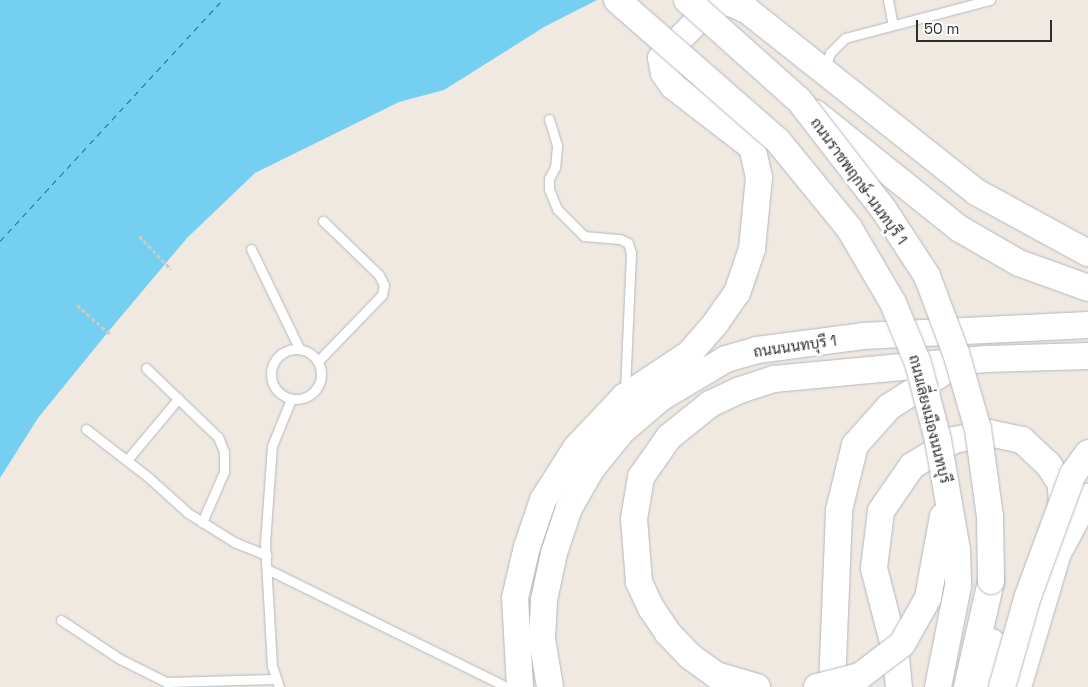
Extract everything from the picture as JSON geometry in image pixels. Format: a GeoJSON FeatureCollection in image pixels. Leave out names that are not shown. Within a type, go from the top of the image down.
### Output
{"type":"FeatureCollection","features":[{"type":"Feature","properties":{"kind":"main road","name":"ถนนเลี่ยงเมืองนนทบุรี"},"geometry":{"type":"LineString","coordinates":[[617,0],[778,141],[843,221],[893,303],[918,363],[947,486],[957,550],[958,586],[938,687]]}},
{"type":"Feature","properties":{"kind":"main road","name":"ถนนราชพฤกษ์-นนทบุรี 1"},"geometry":{"type":"LineString","coordinates":[[687,0],[799,100],[884,210],[927,276],[956,353],[978,429],[990,517],[991,581]]}},
{"type":"Feature","properties":{"kind":"main road"},"geometry":{"type":"LineString","coordinates":[[520,687],[515,598],[526,547],[544,500],[576,448],[624,397],[689,354],[736,293],[752,249],[758,201],[759,163],[752,148],[673,86],[664,73],[661,58],[713,5],[731,4],[748,12],[824,74],[976,192],[1088,253]]}},
{"type":"Feature","properties":{"kind":"main road"},"geometry":{"type":"LineString","coordinates":[[799,100],[960,229],[1018,263],[1088,288]]}},
{"type":"Feature","properties":{"kind":"main road","name":"ถนนนนทบุรี 1"},"geometry":{"type":"LineString","coordinates":[[550,687],[542,638],[544,600],[554,553],[570,508],[592,468],[623,430],[662,397],[718,364],[756,350],[863,336],[1088,325]]}},
{"type":"Feature","properties":{"kind":"main road"},"geometry":{"type":"LineString","coordinates":[[757,687],[716,675],[690,656],[668,633],[651,608],[639,582],[634,519],[641,477],[669,437],[710,404],[740,390],[774,379],[986,359],[1088,356]]}},
{"type":"Feature","properties":{"kind":"main road"},"geometry":{"type":"LineString","coordinates":[[832,687],[839,510],[855,446],[889,407],[940,374],[986,359]]}},
{"type":"Feature","properties":{"kind":"main road"},"geometry":{"type":"LineString","coordinates":[[899,687],[895,650],[874,568],[881,511],[912,466],[954,440],[989,433],[1022,440],[1048,464],[1061,484],[1062,514],[1058,552],[1018,687]]}},
{"type":"Feature","properties":{"kind":"main road"},"geometry":{"type":"LineString","coordinates":[[1002,687],[1028,596],[1073,474],[1088,453]]}},
{"type":"Feature","properties":{"kind":"main road"},"geometry":{"type":"LineString","coordinates":[[817,687],[860,676],[902,644],[928,598],[947,486]]}},
{"type":"Feature","properties":{"kind":"main road"},"geometry":{"type":"LineString","coordinates":[[1058,552],[1088,497]]}},
{"type":"Feature","properties":{"kind":"main road"},"geometry":{"type":"LineString","coordinates":[[967,687],[991,581]]}},
{"type":"Feature","properties":{"kind":"main road"},"geometry":{"type":"LineString","coordinates":[[987,687],[992,659],[991,581]]}},
{"type":"Feature","properties":{"kind":"lane"},"geometry":{"type":"LineString","coordinates":[[888,0],[893,25]]}},
{"type":"Feature","properties":{"kind":"lane"},"geometry":{"type":"LineString","coordinates":[[824,74],[830,52],[845,38],[969,3],[990,0]]}},
{"type":"Feature","properties":{"kind":"lane"},"geometry":{"type":"LineString","coordinates":[[549,119],[557,146],[555,167],[549,179],[549,189],[557,209],[584,236],[620,238],[628,243],[631,253],[624,397]]}},
{"type":"Feature","properties":{"kind":"lane"},"geometry":{"type":"LineString","coordinates":[[318,361],[382,295],[384,285],[379,276],[323,221]]}},
{"type":"Feature","properties":{"kind":"lane"},"geometry":{"type":"LineString","coordinates":[[251,249],[299,348],[318,361],[321,378],[315,391],[300,399],[291,399],[274,387],[271,367],[281,353],[299,348]]}},
{"type":"Feature","properties":{"kind":"lane"},"geometry":{"type":"LineString","coordinates":[[146,368],[218,437],[224,452],[224,472],[202,522]]}},
{"type":"Feature","properties":{"kind":"lane"},"geometry":{"type":"LineString","coordinates":[[127,460],[178,399]]}},
{"type":"Feature","properties":{"kind":"lane"},"geometry":{"type":"LineString","coordinates":[[61,620],[120,659],[166,682],[277,683],[269,570],[266,556],[272,446],[291,399]]}},
{"type":"Feature","properties":{"kind":"lane"},"geometry":{"type":"LineString","coordinates":[[86,429],[202,522],[234,542],[266,556]]}},
{"type":"Feature","properties":{"kind":"lane"},"geometry":{"type":"LineString","coordinates":[[269,570],[507,687]]}},
{"type":"Feature","properties":{"kind":"path"},"geometry":{"type":"LineString","coordinates":[[139,236],[171,269]]}},
{"type":"Feature","properties":{"kind":"path"},"geometry":{"type":"LineString","coordinates":[[76,305],[110,334]]}},
{"type":"Feature","properties":{"kind":"water"},"geometry":{"type":"Polygon","coordinates":[[[0,0],[597,0],[544,27],[444,90],[399,102],[255,173],[187,238],[108,332],[38,418],[0,478],[0,0]]]}},
{"type":"Feature","properties":{"kind":"ferry route"},"geometry":{"type":"LineString","coordinates":[[0,241],[222,0]]}}]}
